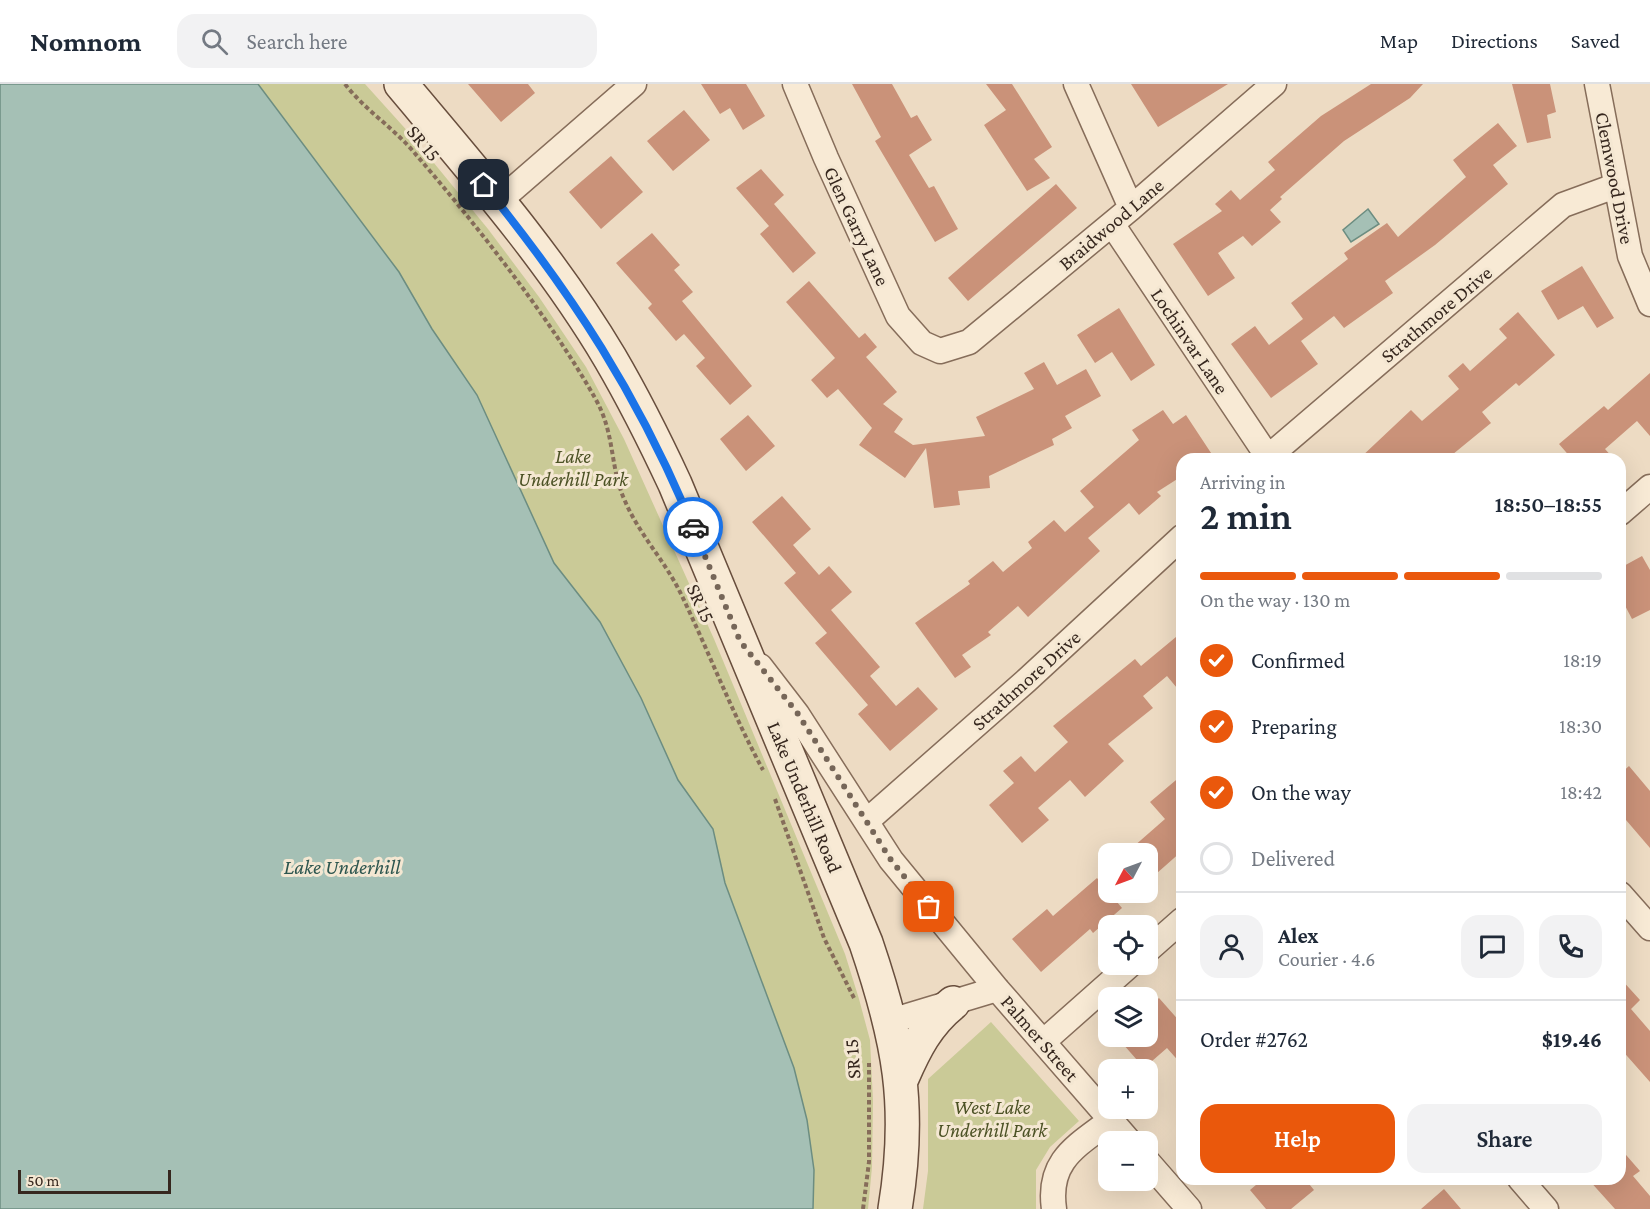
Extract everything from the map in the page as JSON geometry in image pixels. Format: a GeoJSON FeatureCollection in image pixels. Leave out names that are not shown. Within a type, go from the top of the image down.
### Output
{"type":"FeatureCollection","features":[{"type":"Feature","properties":{"kind":"main road","name":"Lake Underhill Road"},"geometry":{"type":"LineString","coordinates":[[401,84],[498,202],[592,329],[629,392],[675,484],[866,943],[891,1021],[902,1078],[903,1114],[895,1209]]}},
{"type":"Feature","properties":{"kind":"main road"},"geometry":{"type":"LineString","coordinates":[[902,1078],[919,1039],[935,1018],[953,1003]]}},
{"type":"Feature","properties":{"kind":"street"},"geometry":{"type":"LineString","coordinates":[[498,202],[634,84]]}},
{"type":"Feature","properties":{"kind":"street","name":"Glen Garry Lane"},"geometry":{"type":"LineString","coordinates":[[795,84],[826,158],[898,315],[922,343],[940,351]]}},
{"type":"Feature","properties":{"kind":"street"},"geometry":{"type":"LineString","coordinates":[[1076,84],[1131,208]]}},
{"type":"Feature","properties":{"kind":"street","name":"Braidwood Lane"},"geometry":{"type":"LineString","coordinates":[[940,351],[969,342],[1131,208],[1274,84]]}},
{"type":"Feature","properties":{"kind":"street","name":"Clemwood Drive"},"geometry":{"type":"LineString","coordinates":[[1597,84],[1630,256],[1650,304]]}},
{"type":"Feature","properties":{"kind":"street","name":"Strathmore Drive"},"geometry":{"type":"LineString","coordinates":[[1273,453],[1563,205],[1615,186]]}},
{"type":"Feature","properties":{"kind":"street","name":"Lochinvar Lane"},"geometry":{"type":"LineString","coordinates":[[1112,224],[1264,453]]}},
{"type":"Feature","properties":{"kind":"street"},"geometry":{"type":"LineString","coordinates":[[1626,508],[1650,487]]}},
{"type":"Feature","properties":{"kind":"street","name":"Strathmore Drive"},"geometry":{"type":"LineString","coordinates":[[868,820],[1027,680],[1176,543]]}},
{"type":"Feature","properties":{"kind":"street","name":"Palmer Street"},"geometry":{"type":"LineString","coordinates":[[740,641],[798,714],[868,820],[891,860],[997,988],[1120,1131]]}},
{"type":"Feature","properties":{"kind":"street"},"geometry":{"type":"LineString","coordinates":[[1626,901],[1650,928]]}},
{"type":"Feature","properties":{"kind":"street"},"geometry":{"type":"LineString","coordinates":[[1158,941],[1176,925]]}},
{"type":"Feature","properties":{"kind":"street"},"geometry":{"type":"LineString","coordinates":[[1044,1042],[1119,975]]}},
{"type":"Feature","properties":{"kind":"street","name":"Palmer Street"},"geometry":{"type":"LineString","coordinates":[[891,1021],[997,988]]}},
{"type":"Feature","properties":{"kind":"street"},"geometry":{"type":"LineString","coordinates":[[1054,1209],[1054,1176],[1064,1156],[1111,1120]]}},
{"type":"Feature","properties":{"kind":"street"},"geometry":{"type":"LineString","coordinates":[[1158,1173],[1190,1209]]}},
{"type":"Feature","properties":{"kind":"street"},"geometry":{"type":"LineString","coordinates":[[1525,1185],[1546,1209]]}},
{"type":"Feature","properties":{"kind":"path","name":"SR 15"},"geometry":{"type":"LineString","coordinates":[[345,84],[357,101],[387,123],[412,150],[548,325],[594,397],[608,424],[618,487],[630,514],[663,561],[680,592],[746,739],[767,777]]}},
{"type":"Feature","properties":{"kind":"path"},"geometry":{"type":"LineString","coordinates":[[774,796],[824,938],[856,1005]]}},
{"type":"Feature","properties":{"kind":"path","name":"SR 15"},"geometry":{"type":"LineString","coordinates":[[863,1209],[869,1162],[869,1058]]}},
{"type":"Feature","properties":{"kind":"green space","name":"Lake Underhill Park"},"geometry":{"type":"Polygon","coordinates":[[[258,84],[365,84],[411,135],[488,229],[539,297],[586,367],[624,439],[714,639],[845,954],[870,1040],[873,1101],[872,1167],[868,1209],[813,1209],[814,1170],[807,1120],[794,1068],[725,883],[713,829],[678,780],[641,698],[600,622],[554,563],[477,395],[432,329],[399,272],[258,84]]]}},
{"type":"Feature","properties":{"kind":"green space","name":"West Lake Underhill Park"},"geometry":{"type":"Polygon","coordinates":[[[991,1022],[1079,1121],[1050,1147],[1036,1170],[1036,1209],[923,1209],[928,1171],[928,1079],[991,1022]]]}},
{"type":"Feature","properties":{"kind":"water","name":"Lake Underhill"},"geometry":{"type":"Polygon","coordinates":[[[0,84],[258,84],[399,272],[432,329],[477,395],[554,563],[600,622],[641,698],[678,780],[713,829],[725,883],[794,1068],[807,1120],[814,1170],[813,1209],[0,1209],[0,84]]]}},
{"type":"Feature","properties":{"kind":"water"},"geometry":{"type":"Polygon","coordinates":[[[1368,209],[1379,224],[1351,242],[1343,230],[1368,209]]]}},
{"type":"Feature","properties":{"kind":"building"},"geometry":{"type":"Polygon","coordinates":[[[468,84],[528,84],[535,93],[501,122],[468,84]]]}},
{"type":"Feature","properties":{"kind":"building"},"geometry":{"type":"Polygon","coordinates":[[[701,84],[746,84],[765,116],[743,130],[730,108],[720,114],[701,84]]]}},
{"type":"Feature","properties":{"kind":"building"},"geometry":{"type":"Polygon","coordinates":[[[852,84],[892,84],[911,118],[917,115],[932,140],[909,155],[929,188],[934,186],[958,229],[935,242],[875,141],[881,137],[852,84]]]}},
{"type":"Feature","properties":{"kind":"building"},"geometry":{"type":"Polygon","coordinates":[[[986,84],[1012,84],[1052,147],[1034,159],[1050,178],[1027,191],[984,125],[1006,110],[986,84]]]}},
{"type":"Feature","properties":{"kind":"building"},"geometry":{"type":"Polygon","coordinates":[[[1131,84],[1228,84],[1158,127],[1131,84]]]}},
{"type":"Feature","properties":{"kind":"building"},"geometry":{"type":"Polygon","coordinates":[[[1371,84],[1423,84],[1410,98],[1344,141],[1280,197],[1282,199],[1270,210],[1281,222],[1252,246],[1243,236],[1218,253],[1235,278],[1208,296],[1173,244],[1222,211],[1215,204],[1231,190],[1240,200],[1275,170],[1268,162],[1321,116],[1371,84]]]}},
{"type":"Feature","properties":{"kind":"building"},"geometry":{"type":"Polygon","coordinates":[[[1512,84],[1550,84],[1556,112],[1547,115],[1551,138],[1527,143],[1512,84]]]}},
{"type":"Feature","properties":{"kind":"building"},"geometry":{"type":"Polygon","coordinates":[[[684,110],[710,140],[673,171],[647,141],[684,110]]]}},
{"type":"Feature","properties":{"kind":"building"},"geometry":{"type":"Polygon","coordinates":[[[1498,123],[1517,146],[1493,165],[1508,184],[1435,245],[1385,281],[1393,293],[1344,328],[1334,316],[1301,341],[1318,364],[1271,398],[1231,344],[1255,326],[1269,345],[1303,319],[1291,303],[1348,259],[1344,253],[1387,223],[1398,237],[1466,177],[1453,160],[1498,123]]]}},
{"type":"Feature","properties":{"kind":"building"},"geometry":{"type":"Polygon","coordinates":[[[611,156],[643,192],[601,229],[569,192],[611,156]]]}},
{"type":"Feature","properties":{"kind":"building"},"geometry":{"type":"Polygon","coordinates":[[[761,169],[784,195],[774,204],[816,253],[793,273],[760,234],[769,226],[736,188],[761,169]]]}},
{"type":"Feature","properties":{"kind":"building"},"geometry":{"type":"Polygon","coordinates":[[[1056,184],[1077,208],[968,301],[948,278],[1056,184]]]}},
{"type":"Feature","properties":{"kind":"building"},"geometry":{"type":"Polygon","coordinates":[[[652,233],[680,265],[674,270],[693,292],[682,301],[752,386],[730,405],[696,366],[705,358],[684,334],[676,341],[648,308],[652,304],[616,263],[652,233]]]}},
{"type":"Feature","properties":{"kind":"building"},"geometry":{"type":"Polygon","coordinates":[[[1582,266],[1614,318],[1597,328],[1583,306],[1558,320],[1541,291],[1582,266]]]}},
{"type":"Feature","properties":{"kind":"building"},"geometry":{"type":"Polygon","coordinates":[[[809,281],[859,338],[865,333],[877,347],[866,357],[897,392],[883,404],[903,419],[894,432],[913,445],[985,436],[976,417],[1034,389],[1024,373],[1044,362],[1057,385],[1086,369],[1101,396],[1065,416],[1072,428],[1052,439],[1054,445],[989,476],[990,488],[958,491],[960,505],[934,508],[926,448],[905,478],[859,445],[872,428],[838,389],[827,398],[811,380],[835,358],[786,302],[809,281]]]}},
{"type":"Feature","properties":{"kind":"building"},"geometry":{"type":"Polygon","coordinates":[[[1119,308],[1155,365],[1131,381],[1112,352],[1095,363],[1077,335],[1119,308]]]}},
{"type":"Feature","properties":{"kind":"building"},"geometry":{"type":"Polygon","coordinates":[[[1518,312],[1555,355],[1519,386],[1516,383],[1482,412],[1491,423],[1454,453],[1365,453],[1411,410],[1422,421],[1459,389],[1448,376],[1463,363],[1470,371],[1507,338],[1499,329],[1518,312]]]}},
{"type":"Feature","properties":{"kind":"building"},"geometry":{"type":"Polygon","coordinates":[[[1650,373],[1650,436],[1637,421],[1605,449],[1609,453],[1567,453],[1559,444],[1604,406],[1608,410],[1650,373]]]}},
{"type":"Feature","properties":{"kind":"building"},"geometry":{"type":"Polygon","coordinates":[[[1163,410],[1173,424],[1186,415],[1211,453],[1176,453],[1176,480],[1157,492],[1161,496],[1139,515],[1129,503],[1088,538],[1100,551],[1028,617],[1018,606],[988,632],[991,635],[962,655],[971,667],[955,678],[915,623],[970,584],[968,581],[993,561],[1003,572],[1032,548],[1028,542],[1054,520],[1065,532],[1094,507],[1080,491],[1139,440],[1132,430],[1163,410]]]}},
{"type":"Feature","properties":{"kind":"building"},"geometry":{"type":"Polygon","coordinates":[[[748,415],[775,446],[746,471],[720,439],[748,415]]]}},
{"type":"Feature","properties":{"kind":"building"},"geometry":{"type":"Polygon","coordinates":[[[782,496],[811,529],[793,545],[819,575],[829,566],[852,592],[831,610],[880,667],[870,676],[896,706],[918,687],[938,709],[890,751],[858,714],[868,705],[815,643],[827,633],[784,583],[796,573],[752,522],[782,496]]]}},
{"type":"Feature","properties":{"kind":"building"},"geometry":{"type":"Polygon","coordinates":[[[1642,556],[1650,570],[1650,610],[1632,619],[1626,608],[1626,565],[1642,556]]]}},
{"type":"Feature","properties":{"kind":"building"},"geometry":{"type":"Polygon","coordinates":[[[1176,637],[1176,687],[1167,676],[1143,696],[1153,708],[1108,744],[1124,761],[1085,797],[1070,780],[1038,808],[1049,820],[1022,843],[989,805],[1014,783],[1003,771],[1021,756],[1035,772],[1068,742],[1053,726],[1135,659],[1141,666],[1176,637]]]}},
{"type":"Feature","properties":{"kind":"building"},"geometry":{"type":"Polygon","coordinates":[[[1629,766],[1650,791],[1650,848],[1626,820],[1626,769],[1629,766]]]}},
{"type":"Feature","properties":{"kind":"building"},"geometry":{"type":"Polygon","coordinates":[[[1176,780],[1176,856],[1158,872],[1158,843],[1138,843],[1165,819],[1150,802],[1176,780]]]}},
{"type":"Feature","properties":{"kind":"building"},"geometry":{"type":"Polygon","coordinates":[[[1097,878],[1098,903],[1118,903],[1122,908],[1114,915],[1098,915],[1098,929],[1093,933],[1090,929],[1041,972],[1012,939],[1047,909],[1053,916],[1097,878]]]}},
{"type":"Feature","properties":{"kind":"building"},"geometry":{"type":"Polygon","coordinates":[[[1626,985],[1640,1000],[1631,1009],[1650,1031],[1650,1082],[1626,1055],[1626,985]]]}},
{"type":"Feature","properties":{"kind":"building"},"geometry":{"type":"Polygon","coordinates":[[[1159,998],[1176,1017],[1176,1058],[1167,1048],[1154,1059],[1136,1059],[1126,1047],[1158,1047],[1159,998]]]}},
{"type":"Feature","properties":{"kind":"building"},"geometry":{"type":"Polygon","coordinates":[[[1626,1155],[1640,1171],[1633,1176],[1650,1196],[1650,1209],[1615,1209],[1593,1185],[1626,1185],[1626,1155]]]}},
{"type":"Feature","properties":{"kind":"building"},"geometry":{"type":"Polygon","coordinates":[[[1256,1185],[1310,1185],[1314,1190],[1291,1209],[1266,1209],[1250,1190],[1256,1185]]]}},
{"type":"Feature","properties":{"kind":"building"},"geometry":{"type":"Polygon","coordinates":[[[1444,1189],[1461,1209],[1421,1209],[1444,1189]]]}},
{"type":"Feature","properties":{"kind":"way so far"},"geometry":{"type":"LineString","coordinates":[[693,527],[740,641],[798,714],[868,820],[891,860],[929,907]]}},
{"type":"Feature","properties":{"kind":"route"},"geometry":{"type":"LineString","coordinates":[[484,185],[550,270],[610,358],[650,429],[693,527]]}}]}
